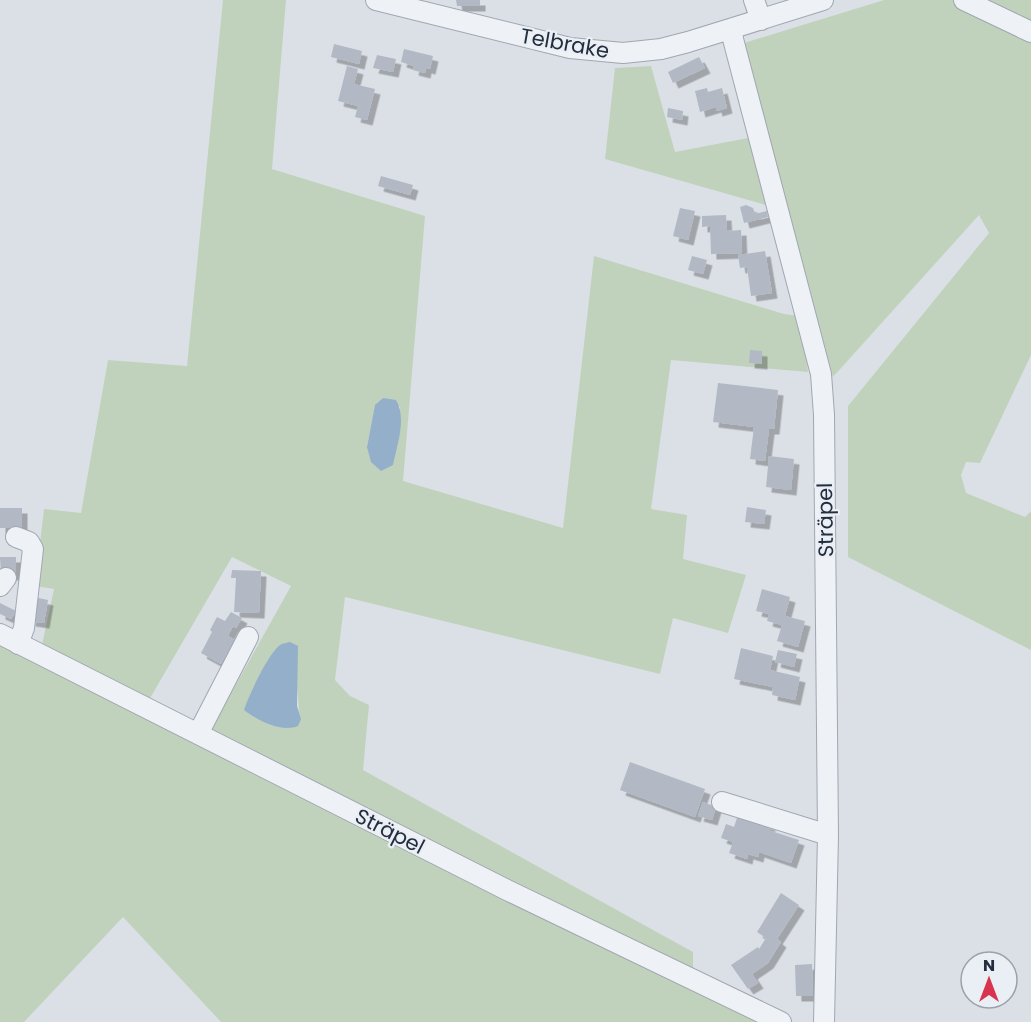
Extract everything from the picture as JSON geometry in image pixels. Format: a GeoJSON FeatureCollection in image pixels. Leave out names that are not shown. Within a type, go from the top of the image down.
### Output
{"type":"FeatureCollection","features":[{"type":"Feature","properties":{"kind":"street","name":"Telbrake"},"geometry":{"type":"LineString","coordinates":[[376,0],[570,48],[623,53],[662,50],[823,0]]}},
{"type":"Feature","properties":{"kind":"street"},"geometry":{"type":"LineString","coordinates":[[754,0],[761,20]]}},
{"type":"Feature","properties":{"kind":"street"},"geometry":{"type":"LineString","coordinates":[[964,0],[1031,32]]}},
{"type":"Feature","properties":{"kind":"street","name":"Sträpel"},"geometry":{"type":"LineString","coordinates":[[732,30],[821,374],[824,415],[828,835],[824,1022]]}},
{"type":"Feature","properties":{"kind":"street"},"geometry":{"type":"LineString","coordinates":[[16,537],[28,542],[33,549],[24,628],[18,644]]}},
{"type":"Feature","properties":{"kind":"street","name":"Sträpel"},"geometry":{"type":"LineString","coordinates":[[0,634],[509,891],[781,1022]]}},
{"type":"Feature","properties":{"kind":"street"},"geometry":{"type":"LineString","coordinates":[[198,734],[248,637]]}},
{"type":"Feature","properties":{"kind":"street"},"geometry":{"type":"LineString","coordinates":[[722,802],[828,835]]}},
{"type":"Feature","properties":{"kind":"green space"},"geometry":{"type":"Polygon","coordinates":[[[223,0],[286,0],[272,169],[425,216],[403,481],[563,528],[594,256],[784,314],[800,316],[808,372],[671,360],[651,509],[687,515],[683,559],[746,575],[728,633],[673,618],[660,674],[345,597],[335,680],[350,696],[369,705],[363,770],[693,952],[693,974],[210,731],[291,586],[232,557],[149,700],[42,645],[54,589],[35,586],[44,509],[81,513],[108,360],[187,366],[223,0]],[[383,398],[375,406],[367,447],[399,435],[400,407],[383,398]],[[271,657],[261,675],[298,726],[296,677],[271,657]]]}},
{"type":"Feature","properties":{"kind":"green space"},"geometry":{"type":"Polygon","coordinates":[[[884,0],[1031,0],[1031,355],[980,463],[966,462],[961,475],[966,493],[1025,517],[1031,511],[1031,650],[848,557],[848,406],[989,233],[979,215],[833,377],[744,43],[884,0]]]}},
{"type":"Feature","properties":{"kind":"green space"},"geometry":{"type":"Polygon","coordinates":[[[651,66],[675,152],[748,138],[769,206],[605,159],[615,68],[651,66]]]}},
{"type":"Feature","properties":{"kind":"green space"},"geometry":{"type":"Polygon","coordinates":[[[0,642],[765,1022],[221,1022],[123,917],[24,1022],[0,1022],[0,642]]]}},
{"type":"Feature","properties":{"kind":"water"},"geometry":{"type":"Polygon","coordinates":[[[383,398],[396,400],[401,423],[393,465],[381,471],[371,462],[367,447],[375,405],[383,398]]]}},
{"type":"Feature","properties":{"kind":"water"},"geometry":{"type":"Polygon","coordinates":[[[290,642],[298,646],[297,706],[301,719],[298,726],[284,728],[262,721],[244,710],[254,685],[270,657],[280,645],[290,642]]]}},
{"type":"Feature","properties":{"kind":"building"},"geometry":{"type":"Polygon","coordinates":[[[456,0],[480,0],[480,6],[457,6],[456,0]]]}},
{"type":"Feature","properties":{"kind":"building"},"geometry":{"type":"Polygon","coordinates":[[[334,44],[362,51],[359,64],[331,57],[334,44]]]}},
{"type":"Feature","properties":{"kind":"building"},"geometry":{"type":"Polygon","coordinates":[[[404,49],[433,56],[430,69],[426,68],[425,73],[413,70],[414,66],[401,62],[404,49]]]}},
{"type":"Feature","properties":{"kind":"building"},"geometry":{"type":"Polygon","coordinates":[[[377,55],[396,59],[393,72],[373,68],[377,55]]]}},
{"type":"Feature","properties":{"kind":"building"},"geometry":{"type":"Polygon","coordinates":[[[699,57],[705,68],[673,83],[668,72],[699,57]]]}},
{"type":"Feature","properties":{"kind":"building"},"geometry":{"type":"Polygon","coordinates":[[[347,66],[358,69],[354,84],[375,89],[367,120],[355,117],[358,106],[338,101],[347,66]]]}},
{"type":"Feature","properties":{"kind":"building"},"geometry":{"type":"Polygon","coordinates":[[[707,88],[708,92],[722,88],[727,108],[717,111],[716,107],[700,112],[695,91],[707,88]]]}},
{"type":"Feature","properties":{"kind":"building"},"geometry":{"type":"Polygon","coordinates":[[[668,108],[683,111],[682,120],[667,117],[668,108]]]}},
{"type":"Feature","properties":{"kind":"building"},"geometry":{"type":"Polygon","coordinates":[[[381,176],[413,185],[410,195],[378,186],[381,176]]]}},
{"type":"Feature","properties":{"kind":"building"},"geometry":{"type":"Polygon","coordinates":[[[746,205],[753,208],[755,214],[767,211],[768,217],[744,223],[740,207],[746,205]]]}},
{"type":"Feature","properties":{"kind":"building"},"geometry":{"type":"Polygon","coordinates":[[[680,208],[695,211],[688,240],[673,236],[680,208]]]}},
{"type":"Feature","properties":{"kind":"building"},"geometry":{"type":"Polygon","coordinates":[[[726,215],[727,231],[741,230],[742,253],[711,254],[710,226],[702,227],[702,216],[726,215]]]}},
{"type":"Feature","properties":{"kind":"building"},"geometry":{"type":"Polygon","coordinates":[[[765,251],[772,293],[751,296],[747,267],[740,268],[738,255],[765,251]]]}},
{"type":"Feature","properties":{"kind":"building"},"geometry":{"type":"Polygon","coordinates":[[[692,256],[707,260],[703,274],[688,270],[692,256]]]}},
{"type":"Feature","properties":{"kind":"building"},"geometry":{"type":"Polygon","coordinates":[[[750,350],[762,351],[762,364],[749,363],[750,350]]]}},
{"type":"Feature","properties":{"kind":"building"},"geometry":{"type":"Polygon","coordinates":[[[718,383],[778,390],[774,429],[769,429],[765,461],[750,459],[754,427],[713,422],[718,383]]]}},
{"type":"Feature","properties":{"kind":"building"},"geometry":{"type":"Polygon","coordinates":[[[769,456],[794,459],[791,490],[766,487],[769,456]]]}},
{"type":"Feature","properties":{"kind":"building"},"geometry":{"type":"Polygon","coordinates":[[[747,507],[766,510],[764,524],[745,522],[747,507]]]}},
{"type":"Feature","properties":{"kind":"building"},"geometry":{"type":"Polygon","coordinates":[[[0,508],[22,508],[22,528],[0,528],[0,508]]]}},
{"type":"Feature","properties":{"kind":"building"},"geometry":{"type":"Polygon","coordinates":[[[0,557],[16,557],[16,575],[1,575],[0,557]]]}},
{"type":"Feature","properties":{"kind":"building"},"geometry":{"type":"Polygon","coordinates":[[[232,570],[261,571],[259,613],[234,612],[236,578],[231,578],[232,570]]]}},
{"type":"Feature","properties":{"kind":"building"},"geometry":{"type":"Polygon","coordinates":[[[762,589],[790,597],[785,616],[805,621],[798,647],[777,641],[782,625],[767,621],[769,614],[756,611],[762,589]]]}},
{"type":"Feature","properties":{"kind":"building"},"geometry":{"type":"Polygon","coordinates":[[[34,597],[48,600],[44,623],[30,621],[34,597]]]}},
{"type":"Feature","properties":{"kind":"building"},"geometry":{"type":"Polygon","coordinates":[[[0,603],[16,611],[11,619],[0,614],[0,603]]]}},
{"type":"Feature","properties":{"kind":"building"},"geometry":{"type":"Polygon","coordinates":[[[231,612],[242,618],[236,628],[233,626],[228,636],[235,640],[221,664],[201,653],[217,617],[225,621],[231,612]]]}},
{"type":"Feature","properties":{"kind":"building"},"geometry":{"type":"Polygon","coordinates":[[[741,648],[773,656],[770,670],[800,677],[795,700],[772,695],[773,687],[734,679],[741,648]]]}},
{"type":"Feature","properties":{"kind":"building"},"geometry":{"type":"Polygon","coordinates":[[[778,650],[797,654],[794,667],[775,662],[778,650]]]}},
{"type":"Feature","properties":{"kind":"building"},"geometry":{"type":"Polygon","coordinates":[[[630,762],[705,789],[695,817],[620,790],[630,762]]]}},
{"type":"Feature","properties":{"kind":"building"},"geometry":{"type":"Polygon","coordinates":[[[703,802],[716,807],[712,820],[698,816],[703,802]]]}},
{"type":"Feature","properties":{"kind":"building"},"geometry":{"type":"Polygon","coordinates":[[[738,815],[770,825],[768,830],[799,840],[791,863],[759,852],[758,857],[748,854],[747,859],[729,853],[733,842],[721,838],[726,824],[734,827],[738,815]]]}},
{"type":"Feature","properties":{"kind":"building"},"geometry":{"type":"Polygon","coordinates":[[[781,893],[799,905],[777,939],[781,942],[768,963],[752,974],[758,983],[748,989],[731,965],[758,947],[759,949],[766,938],[757,932],[781,893]]]}},
{"type":"Feature","properties":{"kind":"building"},"geometry":{"type":"Polygon","coordinates":[[[812,964],[813,996],[796,996],[795,965],[812,964]]]}}]}
